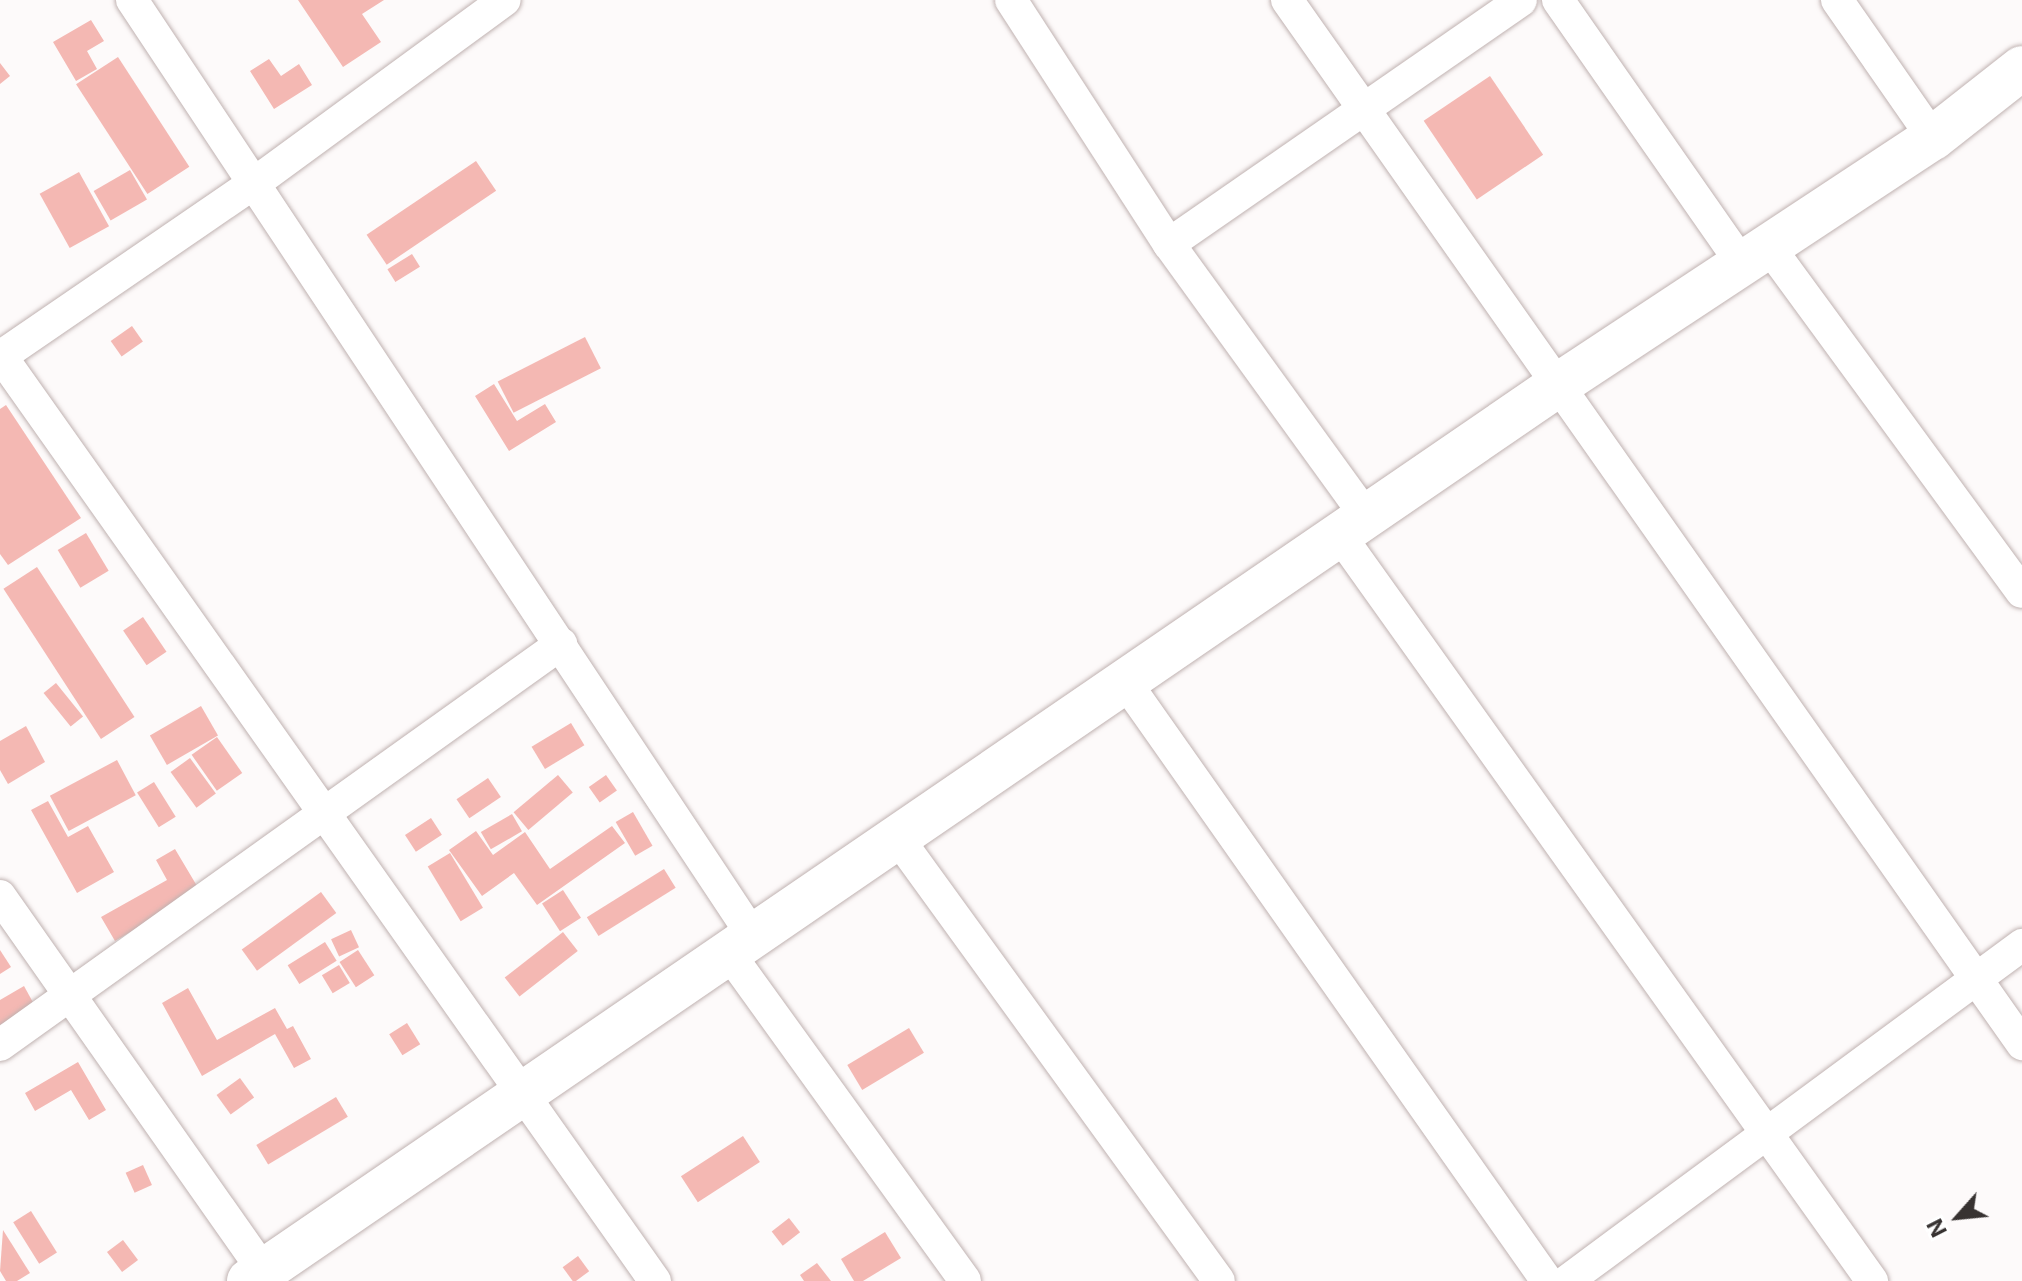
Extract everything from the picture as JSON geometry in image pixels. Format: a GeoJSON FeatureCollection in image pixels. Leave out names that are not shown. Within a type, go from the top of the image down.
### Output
{"type":"FeatureCollection","features":[{"type":"Feature","properties":{"kind":"street"},"geometry":{"type":"LineString","coordinates":[[132,0],[561,644],[741,944],[965,1281]]}},
{"type":"Feature","properties":{"kind":"street"},"geometry":{"type":"LineString","coordinates":[[505,0],[256,182],[1,357],[655,1281]]}},
{"type":"Feature","properties":{"kind":"street"},"geometry":{"type":"LineString","coordinates":[[1011,0],[1353,526],[1767,1135],[1872,1281]]}},
{"type":"Feature","properties":{"kind":"street"},"geometry":{"type":"LineString","coordinates":[[1287,0],[2022,1044]]}},
{"type":"Feature","properties":{"kind":"street"},"geometry":{"type":"LineString","coordinates":[[1169,244],[1521,0]]}},
{"type":"Feature","properties":{"kind":"street"},"geometry":{"type":"LineString","coordinates":[[1558,0],[2022,592]]}},
{"type":"Feature","properties":{"kind":"street"},"geometry":{"type":"LineString","coordinates":[[1837,0],[1933,138]]}},
{"type":"Feature","properties":{"kind":"street"},"geometry":{"type":"LineString","coordinates":[[0,896],[261,1278],[520,1094],[1124,680],[1754,253],[2017,80]]}},
{"type":"Feature","properties":{"kind":"street"},"geometry":{"type":"LineString","coordinates":[[0,1045],[561,644]]}},
{"type":"Feature","properties":{"kind":"street"},"geometry":{"type":"LineString","coordinates":[[1124,680],[1547,1281]]}},
{"type":"Feature","properties":{"kind":"street"},"geometry":{"type":"LineString","coordinates":[[897,837],[1219,1281]]}},
{"type":"Feature","properties":{"kind":"street"},"geometry":{"type":"LineString","coordinates":[[1567,1281],[2022,945]]}},
{"type":"Feature","properties":{"kind":"building"},"geometry":{"type":"Polygon","coordinates":[[[298,0],[384,0],[362,14],[381,42],[343,67],[298,0]]]}},
{"type":"Feature","properties":{"kind":"building"},"geometry":{"type":"Polygon","coordinates":[[[91,20],[104,41],[87,51],[97,69],[76,81],[53,42],[91,20]]]}},
{"type":"Feature","properties":{"kind":"building"},"geometry":{"type":"Polygon","coordinates":[[[118,57],[189,167],[147,194],[76,84],[118,57]]]}},
{"type":"Feature","properties":{"kind":"building"},"geometry":{"type":"Polygon","coordinates":[[[269,59],[281,76],[299,64],[312,85],[274,109],[250,71],[269,59]]]}},
{"type":"Feature","properties":{"kind":"building"},"geometry":{"type":"Polygon","coordinates":[[[0,63],[10,76],[0,84],[0,63]]]}},
{"type":"Feature","properties":{"kind":"building"},"geometry":{"type":"Polygon","coordinates":[[[1490,76],[1543,155],[1477,199],[1424,121],[1490,76]]]}},
{"type":"Feature","properties":{"kind":"building"},"geometry":{"type":"Polygon","coordinates":[[[476,161],[496,191],[387,265],[367,235],[476,161]]]}},
{"type":"Feature","properties":{"kind":"building"},"geometry":{"type":"Polygon","coordinates":[[[130,170],[147,199],[111,220],[94,191],[130,170]]]}},
{"type":"Feature","properties":{"kind":"building"},"geometry":{"type":"Polygon","coordinates":[[[79,172],[109,226],[70,248],[40,194],[79,172]]]}},
{"type":"Feature","properties":{"kind":"building"},"geometry":{"type":"Polygon","coordinates":[[[412,254],[420,267],[395,282],[387,269],[412,254]]]}},
{"type":"Feature","properties":{"kind":"building"},"geometry":{"type":"Polygon","coordinates":[[[132,326],[143,342],[122,356],[111,341],[132,326]]]}},
{"type":"Feature","properties":{"kind":"building"},"geometry":{"type":"Polygon","coordinates":[[[585,337],[601,368],[514,413],[498,381],[585,337]]]}},
{"type":"Feature","properties":{"kind":"building"},"geometry":{"type":"Polygon","coordinates":[[[494,384],[517,421],[545,404],[556,422],[509,451],[475,396],[494,384]]]}},
{"type":"Feature","properties":{"kind":"building"},"geometry":{"type":"Polygon","coordinates":[[[6,405],[81,518],[8,565],[0,554],[0,409],[6,405]]]}},
{"type":"Feature","properties":{"kind":"building"},"geometry":{"type":"Polygon","coordinates":[[[86,533],[109,571],[80,588],[58,550],[86,533]]]}},
{"type":"Feature","properties":{"kind":"building"},"geometry":{"type":"Polygon","coordinates":[[[37,567],[134,717],[101,739],[3,589],[37,567]]]}},
{"type":"Feature","properties":{"kind":"building"},"geometry":{"type":"Polygon","coordinates":[[[143,617],[166,652],[147,665],[123,630],[143,617]]]}},
{"type":"Feature","properties":{"kind":"building"},"geometry":{"type":"Polygon","coordinates":[[[56,683],[83,716],[71,726],[44,693],[56,683]]]}},
{"type":"Feature","properties":{"kind":"building"},"geometry":{"type":"Polygon","coordinates":[[[201,706],[218,735],[167,765],[150,736],[201,706]]]}},
{"type":"Feature","properties":{"kind":"building"},"geometry":{"type":"Polygon","coordinates":[[[571,723],[584,745],[545,769],[532,747],[571,723]]]}},
{"type":"Feature","properties":{"kind":"building"},"geometry":{"type":"Polygon","coordinates":[[[26,726],[45,762],[8,784],[0,770],[0,741],[26,726]]]}},
{"type":"Feature","properties":{"kind":"building"},"geometry":{"type":"Polygon","coordinates":[[[217,737],[242,773],[217,791],[192,755],[217,737]]]}},
{"type":"Feature","properties":{"kind":"building"},"geometry":{"type":"Polygon","coordinates":[[[190,758],[216,794],[196,808],[171,772],[190,758]]]}},
{"type":"Feature","properties":{"kind":"building"},"geometry":{"type":"Polygon","coordinates":[[[117,760],[136,795],[69,831],[50,796],[117,760]]]}},
{"type":"Feature","properties":{"kind":"building"},"geometry":{"type":"Polygon","coordinates":[[[558,775],[573,793],[528,830],[514,812],[558,775]]]}},
{"type":"Feature","properties":{"kind":"building"},"geometry":{"type":"Polygon","coordinates":[[[606,775],[617,791],[600,803],[589,787],[606,775]]]}},
{"type":"Feature","properties":{"kind":"building"},"geometry":{"type":"Polygon","coordinates":[[[488,778],[501,797],[469,818],[456,799],[488,778]]]}},
{"type":"Feature","properties":{"kind":"building"},"geometry":{"type":"Polygon","coordinates":[[[154,782],[176,817],[159,827],[137,793],[154,782]]]}},
{"type":"Feature","properties":{"kind":"building"},"geometry":{"type":"Polygon","coordinates":[[[48,801],[68,837],[88,826],[114,872],[77,893],[31,810],[48,801]]]}},
{"type":"Feature","properties":{"kind":"building"},"geometry":{"type":"Polygon","coordinates":[[[633,812],[652,846],[635,856],[616,822],[633,812]]]}},
{"type":"Feature","properties":{"kind":"building"},"geometry":{"type":"Polygon","coordinates":[[[512,814],[522,831],[491,849],[481,832],[512,814]]]}},
{"type":"Feature","properties":{"kind":"building"},"geometry":{"type":"Polygon","coordinates":[[[431,818],[442,835],[416,852],[405,835],[431,818]]]}},
{"type":"Feature","properties":{"kind":"building"},"geometry":{"type":"Polygon","coordinates":[[[612,826],[625,843],[537,905],[514,873],[482,896],[449,850],[476,831],[493,855],[525,832],[550,869],[612,826]]]}},
{"type":"Feature","properties":{"kind":"building"},"geometry":{"type":"Polygon","coordinates":[[[175,849],[200,891],[115,941],[101,917],[167,880],[156,860],[175,849]]]}},
{"type":"Feature","properties":{"kind":"building"},"geometry":{"type":"Polygon","coordinates":[[[450,853],[483,908],[461,921],[428,866],[450,853]]]}},
{"type":"Feature","properties":{"kind":"building"},"geometry":{"type":"Polygon","coordinates":[[[664,869],[676,888],[598,936],[587,917],[664,869]]]}},
{"type":"Feature","properties":{"kind":"building"},"geometry":{"type":"Polygon","coordinates":[[[563,890],[581,918],[560,931],[542,904],[563,890]]]}},
{"type":"Feature","properties":{"kind":"building"},"geometry":{"type":"Polygon","coordinates":[[[321,892],[336,913],[257,971],[242,950],[321,892]]]}},
{"type":"Feature","properties":{"kind":"building"},"geometry":{"type":"Polygon","coordinates":[[[351,930],[359,947],[339,957],[331,939],[351,930]]]}},
{"type":"Feature","properties":{"kind":"building"},"geometry":{"type":"Polygon","coordinates":[[[563,932],[578,951],[519,996],[505,978],[563,932]]]}},
{"type":"Feature","properties":{"kind":"building"},"geometry":{"type":"Polygon","coordinates":[[[325,942],[337,961],[299,984],[288,965],[325,942]]]}},
{"type":"Feature","properties":{"kind":"building"},"geometry":{"type":"Polygon","coordinates":[[[0,950],[11,967],[0,974],[0,950]]]}},
{"type":"Feature","properties":{"kind":"building"},"geometry":{"type":"Polygon","coordinates":[[[358,950],[374,975],[356,987],[340,962],[358,950]]]}},
{"type":"Feature","properties":{"kind":"building"},"geometry":{"type":"Polygon","coordinates":[[[339,965],[350,983],[333,993],[322,975],[339,965]]]}},
{"type":"Feature","properties":{"kind":"building"},"geometry":{"type":"Polygon","coordinates":[[[24,986],[35,1006],[0,1025],[0,1000],[24,986]]]}},
{"type":"Feature","properties":{"kind":"building"},"geometry":{"type":"Polygon","coordinates":[[[188,988],[217,1040],[275,1008],[287,1029],[293,1026],[311,1059],[294,1068],[275,1034],[202,1076],[162,1003],[188,988]]]}},
{"type":"Feature","properties":{"kind":"building"},"geometry":{"type":"Polygon","coordinates":[[[407,1023],[420,1044],[402,1055],[389,1034],[407,1023]]]}},
{"type":"Feature","properties":{"kind":"building"},"geometry":{"type":"Polygon","coordinates":[[[909,1028],[924,1053],[862,1090],[847,1065],[909,1028]]]}},
{"type":"Feature","properties":{"kind":"building"},"geometry":{"type":"Polygon","coordinates":[[[78,1062],[106,1110],[89,1120],[71,1090],[35,1111],[25,1093],[78,1062]]]}},
{"type":"Feature","properties":{"kind":"building"},"geometry":{"type":"Polygon","coordinates":[[[240,1078],[254,1097],[231,1114],[217,1095],[240,1078]]]}},
{"type":"Feature","properties":{"kind":"building"},"geometry":{"type":"Polygon","coordinates":[[[336,1097],[348,1117],[268,1165],[256,1145],[336,1097]]]}},
{"type":"Feature","properties":{"kind":"building"},"geometry":{"type":"Polygon","coordinates":[[[743,1136],[760,1162],[698,1202],[681,1176],[743,1136]]]}},
{"type":"Feature","properties":{"kind":"building"},"geometry":{"type":"Polygon","coordinates":[[[143,1165],[152,1185],[135,1193],[126,1173],[143,1165]]]}},
{"type":"Feature","properties":{"kind":"building"},"geometry":{"type":"Polygon","coordinates":[[[31,1211],[57,1253],[39,1264],[13,1222],[31,1211]]]}},
{"type":"Feature","properties":{"kind":"building"},"geometry":{"type":"Polygon","coordinates":[[[789,1218],[800,1232],[783,1246],[772,1232],[789,1218]]]}},
{"type":"Feature","properties":{"kind":"building"},"geometry":{"type":"Polygon","coordinates":[[[3,1230],[30,1273],[17,1281],[6,1281],[0,1271],[3,1230]]]}},
{"type":"Feature","properties":{"kind":"building"},"geometry":{"type":"Polygon","coordinates":[[[885,1232],[901,1258],[863,1281],[854,1281],[841,1259],[885,1232]]]}},
{"type":"Feature","properties":{"kind":"building"},"geometry":{"type":"Polygon","coordinates":[[[123,1240],[138,1260],[122,1272],[107,1252],[123,1240]]]}},
{"type":"Feature","properties":{"kind":"building"},"geometry":{"type":"Polygon","coordinates":[[[578,1256],[589,1271],[573,1281],[563,1267],[578,1256]]]}},
{"type":"Feature","properties":{"kind":"building"},"geometry":{"type":"Polygon","coordinates":[[[817,1263],[831,1281],[804,1281],[800,1275],[817,1263]]]}}]}
